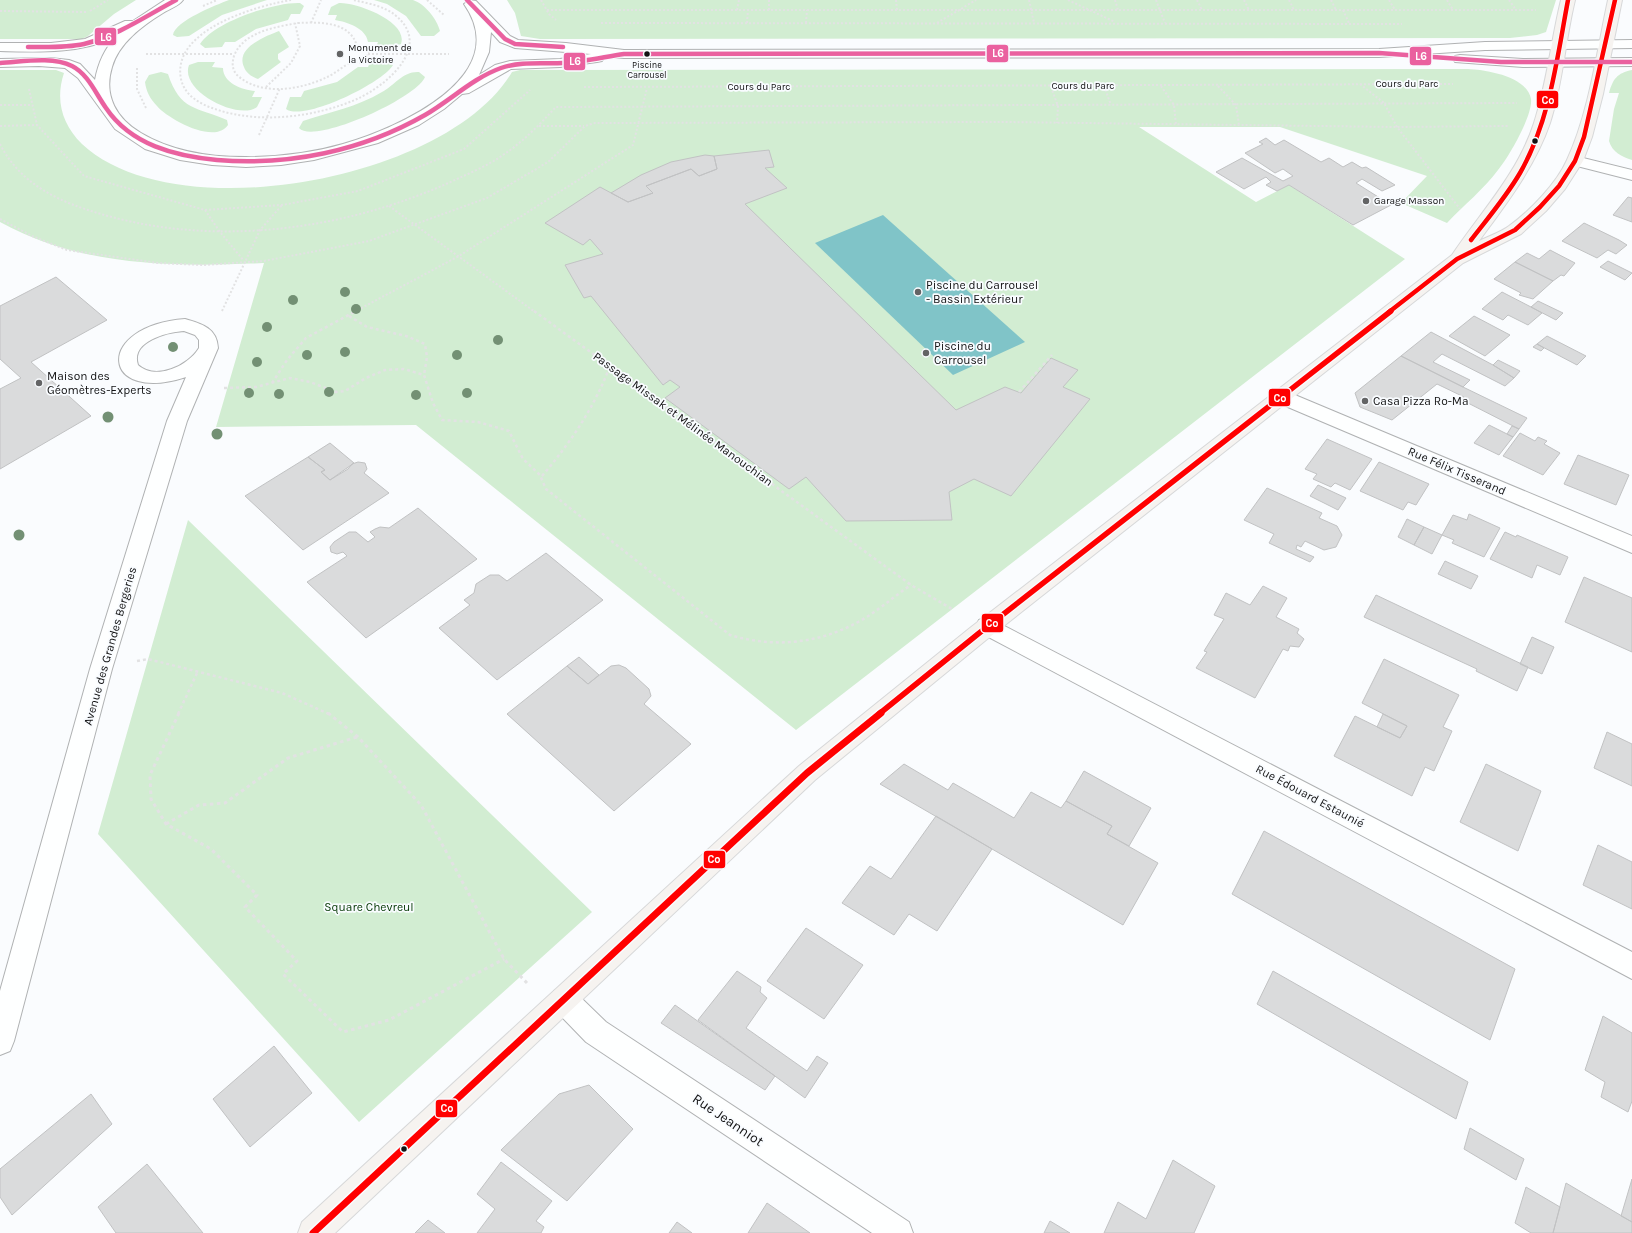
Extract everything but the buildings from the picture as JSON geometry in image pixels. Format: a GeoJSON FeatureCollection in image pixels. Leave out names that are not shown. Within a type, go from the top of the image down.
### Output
{"type":"FeatureCollection","features":[{"type":"Feature","properties":{"kind":"main road"},"geometry":{"type":"LineString","coordinates":[[1457,259],[1508,191],[1525,164],[1537,137],[1548,103],[1568,0]]}},
{"type":"Feature","properties":{"kind":"main road"},"geometry":{"type":"LineString","coordinates":[[313,1233],[807,773],[988,626],[1283,397],[1457,259],[1515,230],[1559,186],[1575,161],[1584,137],[1615,0]]}},
{"type":"Feature","properties":{"kind":"street"},"geometry":{"type":"LineString","coordinates":[[106,108],[101,93],[102,74],[109,56],[128,33],[142,20],[171,2]]}},
{"type":"Feature","properties":{"kind":"street"},"geometry":{"type":"LineString","coordinates":[[0,47],[54,47],[82,44],[105,37],[171,2]]}},
{"type":"Feature","properties":{"kind":"street"},"geometry":{"type":"LineString","coordinates":[[469,2],[505,40],[514,44],[566,47],[624,54],[1379,54],[1501,62],[1632,62]]}},
{"type":"Feature","properties":{"kind":"street"},"geometry":{"type":"LineString","coordinates":[[425,115],[447,100],[464,85],[476,68],[483,52],[485,36],[481,19],[469,2]]}},
{"type":"Feature","properties":{"kind":"street"},"geometry":{"type":"LineString","coordinates":[[1379,54],[1485,46],[1632,44]]}},
{"type":"Feature","properties":{"kind":"street"},"geometry":{"type":"LineString","coordinates":[[0,63],[58,63],[70,65],[76,68],[85,78],[116,123],[132,136],[153,146],[178,154],[239,162],[306,157],[371,141],[400,129],[425,115],[479,80],[500,68],[510,65],[560,63],[624,54]]}},
{"type":"Feature","properties":{"kind":"street"},"geometry":{"type":"LineString","coordinates":[[1575,161],[1632,175]]}},
{"type":"Feature","properties":{"kind":"street","name":"Avenue des Grandes Bergeries"},"geometry":{"type":"LineString","coordinates":[[0,1041],[101,669],[177,422],[208,349]]}},
{"type":"Feature","properties":{"kind":"street","name":"Rue Félix Tisserand"},"geometry":{"type":"LineString","coordinates":[[1283,397],[1632,545]]}},
{"type":"Feature","properties":{"kind":"street","name":"Rue Édouard Estaunié"},"geometry":{"type":"LineString","coordinates":[[988,626],[1632,966]]}},
{"type":"Feature","properties":{"kind":"street","name":"Avenue des Grandes Bergeries"},"geometry":{"type":"LineString","coordinates":[[0,983],[26,948]]}},
{"type":"Feature","properties":{"kind":"street","name":"Rue Jeanniot"},"geometry":{"type":"LineString","coordinates":[[564,1000],[596,1032],[898,1233]]}},
{"type":"Feature","properties":{"kind":"path"},"geometry":{"type":"LineString","coordinates":[[291,0],[276,2],[242,12],[213,26],[192,44],[185,54],[180,63],[180,82],[194,98],[219,111],[255,117],[296,116],[336,107],[372,92],[396,73],[408,54],[409,33],[397,16],[374,5],[353,0]]}},
{"type":"Feature","properties":{"kind":"path"},"geometry":{"type":"LineString","coordinates":[[311,22],[321,0]]}},
{"type":"Feature","properties":{"kind":"path"},"geometry":{"type":"LineString","coordinates":[[427,0],[445,16]]}},
{"type":"Feature","properties":{"kind":"path"},"geometry":{"type":"LineString","coordinates":[[541,0],[549,14],[554,19],[561,22]]}},
{"type":"Feature","properties":{"kind":"path"},"geometry":{"type":"LineString","coordinates":[[737,10],[739,0]]}},
{"type":"Feature","properties":{"kind":"path"},"geometry":{"type":"LineString","coordinates":[[769,0],[769,10]]}},
{"type":"Feature","properties":{"kind":"path"},"geometry":{"type":"LineString","coordinates":[[896,0],[897,10]]}},
{"type":"Feature","properties":{"kind":"path"},"geometry":{"type":"LineString","coordinates":[[937,23],[956,10],[976,0]]}},
{"type":"Feature","properties":{"kind":"path"},"geometry":{"type":"LineString","coordinates":[[1029,0],[1034,23]]}},
{"type":"Feature","properties":{"kind":"path"},"geometry":{"type":"LineString","coordinates":[[1068,0],[1117,23]]}},
{"type":"Feature","properties":{"kind":"path"},"geometry":{"type":"LineString","coordinates":[[1115,0],[1118,10]]}},
{"type":"Feature","properties":{"kind":"path"},"geometry":{"type":"LineString","coordinates":[[1156,0],[1165,23]]}},
{"type":"Feature","properties":{"kind":"path"},"geometry":{"type":"LineString","coordinates":[[1197,0],[1202,10]]}},
{"type":"Feature","properties":{"kind":"path"},"geometry":{"type":"LineString","coordinates":[[1244,0],[1249,10]]}},
{"type":"Feature","properties":{"kind":"path"},"geometry":{"type":"LineString","coordinates":[[1289,0],[1294,10]]}},
{"type":"Feature","properties":{"kind":"path"},"geometry":{"type":"LineString","coordinates":[[1331,0],[1336,10]]}},
{"type":"Feature","properties":{"kind":"path"},"geometry":{"type":"LineString","coordinates":[[1389,0],[1395,10]]}},
{"type":"Feature","properties":{"kind":"path"},"geometry":{"type":"LineString","coordinates":[[1447,0],[1453,10]]}},
{"type":"Feature","properties":{"kind":"path"},"geometry":{"type":"LineString","coordinates":[[1509,0],[1516,10]]}},
{"type":"Feature","properties":{"kind":"path"},"geometry":{"type":"LineString","coordinates":[[547,10],[1537,10]]}},
{"type":"Feature","properties":{"kind":"path"},"geometry":{"type":"LineString","coordinates":[[747,23],[748,10]]}},
{"type":"Feature","properties":{"kind":"path"},"geometry":{"type":"LineString","coordinates":[[806,10],[806,23]]}},
{"type":"Feature","properties":{"kind":"path"},"geometry":{"type":"LineString","coordinates":[[1343,10],[1349,23]]}},
{"type":"Feature","properties":{"kind":"path"},"geometry":{"type":"LineString","coordinates":[[0,11],[88,12]]}},
{"type":"Feature","properties":{"kind":"path"},"geometry":{"type":"LineString","coordinates":[[311,22],[336,26],[350,32],[357,41],[357,46],[371,46],[364,63],[351,63],[341,71],[324,80],[304,85],[280,88],[266,87],[247,82],[236,75],[231,65],[234,54],[243,43],[258,34],[277,27],[295,23],[311,22]]}},
{"type":"Feature","properties":{"kind":"path"},"geometry":{"type":"LineString","coordinates":[[266,87],[291,63],[300,46],[295,23]]}},
{"type":"Feature","properties":{"kind":"path"},"geometry":{"type":"LineString","coordinates":[[601,23],[1403,24]]}},
{"type":"Feature","properties":{"kind":"path"},"geometry":{"type":"LineString","coordinates":[[143,54],[234,54]]}},
{"type":"Feature","properties":{"kind":"path"},"geometry":{"type":"LineString","coordinates":[[368,54],[451,55]]}},
{"type":"Feature","properties":{"kind":"path"},"geometry":{"type":"LineString","coordinates":[[140,62],[137,68],[135,83],[138,95],[151,113]]}},
{"type":"Feature","properties":{"kind":"path"},"geometry":{"type":"LineString","coordinates":[[1360,84],[1384,104],[1397,127],[1477,232]]}},
{"type":"Feature","properties":{"kind":"path","name":"Cours du Parc"},"geometry":{"type":"LineString","coordinates":[[579,87],[648,88],[1454,84]]}},
{"type":"Feature","properties":{"kind":"path"},"geometry":{"type":"LineString","coordinates":[[1218,85],[1236,105],[1239,125]]}},
{"type":"Feature","properties":{"kind":"path"},"geometry":{"type":"LineString","coordinates":[[1051,86],[1058,106],[1057,123]]}},
{"type":"Feature","properties":{"kind":"path"},"geometry":{"type":"LineString","coordinates":[[1104,86],[1111,105]]}},
{"type":"Feature","properties":{"kind":"path"},"geometry":{"type":"LineString","coordinates":[[1161,86],[1174,105],[1176,125]]}},
{"type":"Feature","properties":{"kind":"path"},"geometry":{"type":"LineString","coordinates":[[258,136],[280,88]]}},
{"type":"Feature","properties":{"kind":"path"},"geometry":{"type":"LineString","coordinates":[[272,383],[286,360],[306,338],[459,256],[633,145],[648,88]]}},
{"type":"Feature","properties":{"kind":"path"},"geometry":{"type":"LineString","coordinates":[[0,144],[3,152],[20,173],[54,198],[98,215],[156,228],[220,232],[260,230],[322,222],[402,203],[456,181],[508,152],[539,126],[556,107],[1519,103]]}},
{"type":"Feature","properties":{"kind":"path"},"geometry":{"type":"LineString","coordinates":[[0,105],[32,105]]}},
{"type":"Feature","properties":{"kind":"path"},"geometry":{"type":"LineString","coordinates":[[539,126],[585,126],[595,123],[639,122],[1057,123],[1397,127],[1516,126]]}},
{"type":"Feature","properties":{"kind":"path"},"geometry":{"type":"LineString","coordinates":[[0,126],[37,125]]}},
{"type":"Feature","properties":{"kind":"path"},"geometry":{"type":"LineString","coordinates":[[0,219],[32,236],[67,250],[158,263],[203,265],[244,261],[264,261],[326,251],[369,241],[487,198],[548,162],[585,126]]}},
{"type":"Feature","properties":{"kind":"path"},"geometry":{"type":"LineString","coordinates":[[208,349],[244,261],[260,230],[282,205]]}},
{"type":"Feature","properties":{"kind":"path","name":"Passage Missak et Mélinée Manouchian"},"geometry":{"type":"LineString","coordinates":[[389,206],[911,584],[952,609]]}},
{"type":"Feature","properties":{"kind":"path"},"geometry":{"type":"LineString","coordinates":[[206,210],[220,232],[244,261]]}},
{"type":"Feature","properties":{"kind":"path"},"geometry":{"type":"LineString","coordinates":[[348,316],[367,327],[387,333],[406,336],[425,344],[427,357],[424,375],[433,403],[442,420],[478,422],[509,431],[515,446],[526,463],[542,476],[546,489],[730,635],[743,640],[769,644],[819,638],[858,622],[911,584]]}},
{"type":"Feature","properties":{"kind":"path"},"geometry":{"type":"LineString","coordinates":[[1019,392],[1052,355]]}},
{"type":"Feature","properties":{"kind":"path"},"geometry":{"type":"LineString","coordinates":[[542,476],[568,447],[587,418],[600,393],[610,366]]}},
{"type":"Feature","properties":{"kind":"path"},"geometry":{"type":"LineString","coordinates":[[191,390],[256,387],[290,378],[310,382],[336,392],[346,391],[366,378],[385,370],[404,370],[424,375]]}},
{"type":"Feature","properties":{"kind":"path"},"geometry":{"type":"LineString","coordinates":[[101,669],[148,659],[282,693],[325,711],[358,737],[422,805],[504,959],[527,983]]}},
{"type":"Feature","properties":{"kind":"path"},"geometry":{"type":"LineString","coordinates":[[198,671],[150,775],[151,799],[166,824],[211,849],[257,896],[245,907],[297,961],[283,974],[343,1032],[389,1020],[441,994],[504,959]]}},
{"type":"Feature","properties":{"kind":"path"},"geometry":{"type":"LineString","coordinates":[[166,824],[199,805],[225,803],[288,758],[358,737]]}},
{"type":"Feature","properties":{"kind":"green space"},"geometry":{"type":"Polygon","coordinates":[[[0,0],[136,0],[114,14],[88,36],[82,39],[0,39],[0,0]]]}},
{"type":"Feature","properties":{"kind":"green space"},"geometry":{"type":"Polygon","coordinates":[[[229,0],[267,0],[222,15],[189,36],[177,37],[173,35],[175,30],[188,19],[229,0]]]}},
{"type":"Feature","properties":{"kind":"green space"},"geometry":{"type":"Polygon","coordinates":[[[374,0],[413,0],[430,12],[440,31],[434,36],[421,36],[406,16],[387,4],[374,0]]]}},
{"type":"Feature","properties":{"kind":"green space"},"geometry":{"type":"Polygon","coordinates":[[[507,0],[1556,0],[1546,32],[1537,35],[1510,38],[540,39],[521,36],[515,13],[507,0]]]}},
{"type":"Feature","properties":{"kind":"green space"},"geometry":{"type":"Polygon","coordinates":[[[300,3],[304,6],[300,14],[291,14],[288,20],[256,29],[235,42],[225,42],[222,47],[205,48],[200,44],[207,36],[231,21],[275,6],[300,3]]]}},
{"type":"Feature","properties":{"kind":"green space"},"geometry":{"type":"Polygon","coordinates":[[[339,3],[368,9],[379,14],[397,28],[401,36],[401,44],[393,47],[376,47],[378,42],[368,42],[364,33],[360,29],[345,22],[335,20],[337,15],[328,15],[331,7],[339,3]]]}},
{"type":"Feature","properties":{"kind":"green space"},"geometry":{"type":"Polygon","coordinates":[[[279,31],[289,47],[278,54],[278,59],[281,62],[258,79],[251,76],[244,67],[242,60],[244,54],[253,44],[279,31]]]}},
{"type":"Feature","properties":{"kind":"green space"},"geometry":{"type":"Polygon","coordinates":[[[198,62],[215,62],[212,67],[223,68],[226,78],[234,85],[255,91],[252,97],[262,97],[257,107],[248,110],[237,110],[225,107],[212,101],[201,93],[193,84],[188,75],[189,65],[198,62]]]}},
{"type":"Feature","properties":{"kind":"green space"},"geometry":{"type":"Polygon","coordinates":[[[370,62],[387,62],[393,65],[386,73],[374,81],[342,99],[325,106],[295,112],[286,109],[290,97],[301,97],[304,91],[337,82],[358,67],[368,67],[370,62]]]}},
{"type":"Feature","properties":{"kind":"green space"},"geometry":{"type":"Polygon","coordinates":[[[1468,69],[1495,73],[1514,80],[1528,91],[1531,99],[1531,106],[1519,136],[1503,164],[1487,184],[1447,223],[1401,203],[1427,176],[1280,127],[1139,127],[1256,202],[1289,185],[1405,259],[796,730],[416,425],[216,427],[264,263],[196,265],[162,264],[95,256],[63,248],[31,237],[0,222],[0,70],[56,70],[64,73],[61,83],[60,102],[69,128],[82,144],[125,170],[180,185],[242,188],[308,181],[373,165],[431,141],[479,110],[512,72],[520,70],[1468,69]]]}},
{"type":"Feature","properties":{"kind":"green space"},"geometry":{"type":"Polygon","coordinates":[[[1632,70],[1632,160],[1618,154],[1610,145],[1609,141],[1614,109],[1619,93],[1609,93],[1616,77],[1632,70]]]}},
{"type":"Feature","properties":{"kind":"green space"},"geometry":{"type":"Polygon","coordinates":[[[161,72],[168,74],[178,95],[184,101],[191,106],[227,120],[228,125],[222,130],[213,132],[203,131],[181,123],[163,111],[150,98],[145,82],[149,75],[161,72]]]}},
{"type":"Feature","properties":{"kind":"green space"},"geometry":{"type":"Polygon","coordinates":[[[413,72],[419,72],[425,77],[418,86],[386,107],[365,117],[324,130],[308,132],[299,128],[303,121],[363,102],[387,89],[404,76],[413,72]]]}},
{"type":"Feature","properties":{"kind":"green space","name":"Square Chevreul"},"geometry":{"type":"Polygon","coordinates":[[[188,520],[592,912],[359,1122],[98,834],[188,520]]]}},
{"type":"Feature","properties":{"kind":"water","name":"Piscine du Carrousel - Bassin Extérieur"},"geometry":{"type":"Polygon","coordinates":[[[883,215],[1025,342],[953,375],[815,243],[883,215]]]}},
{"type":"Feature","properties":{"kind":"transit line","name":"L6"},"geometry":{"type":"LineString","coordinates":[[28,47],[56,47],[84,44],[108,36],[176,0]]}},
{"type":"Feature","properties":{"kind":"transit line","name":"L6"},"geometry":{"type":"LineString","coordinates":[[467,0],[505,39],[515,44],[563,47]]}},
{"type":"Feature","properties":{"kind":"transit line","name":"Co"},"geometry":{"type":"LineString","coordinates":[[1471,240],[1514,183],[1526,162],[1534,143],[1552,83],[1568,0]]}},
{"type":"Feature","properties":{"kind":"transit line","name":"Co"},"geometry":{"type":"LineString","coordinates":[[313,1233],[807,773],[978,634],[1457,259],[1515,230],[1540,207],[1559,186],[1575,161],[1584,137],[1595,94],[1615,0]]}},
{"type":"Feature","properties":{"kind":"transit line","name":"L6"},"geometry":{"type":"LineString","coordinates":[[0,63],[37,61],[65,63],[83,74],[119,125],[148,144],[181,155],[199,158],[259,162],[309,157],[333,152],[381,137],[425,115],[481,77],[501,68],[516,64],[563,63],[624,54],[1379,53],[1501,62],[1632,62]]}},
{"type":"Feature","properties":{"kind":"place","name":"Monument de la Victoire"},"geometry":{"type":"Point","coordinates":[340,54]}},
{"type":"Feature","properties":{"kind":"place","name":"Piscine Carrousel"},"geometry":{"type":"Point","coordinates":[647,54]}},
{"type":"Feature","properties":{"kind":"place","name":"Garage Masson"},"geometry":{"type":"Point","coordinates":[1366,201]}},
{"type":"Feature","properties":{"kind":"place","name":"Piscine du Carrousel - Bassin Extérieur"},"geometry":{"type":"Point","coordinates":[918,292]}},
{"type":"Feature","properties":{"kind":"place","name":"Piscine du Carrousel"},"geometry":{"type":"Point","coordinates":[926,353]}},
{"type":"Feature","properties":{"kind":"place","name":"Maison des Géomètres-Experts"},"geometry":{"type":"Point","coordinates":[39,383]}},
{"type":"Feature","properties":{"kind":"place","name":"Casa Pizza Ro-Ma"},"geometry":{"type":"Point","coordinates":[1365,401]}}]}
